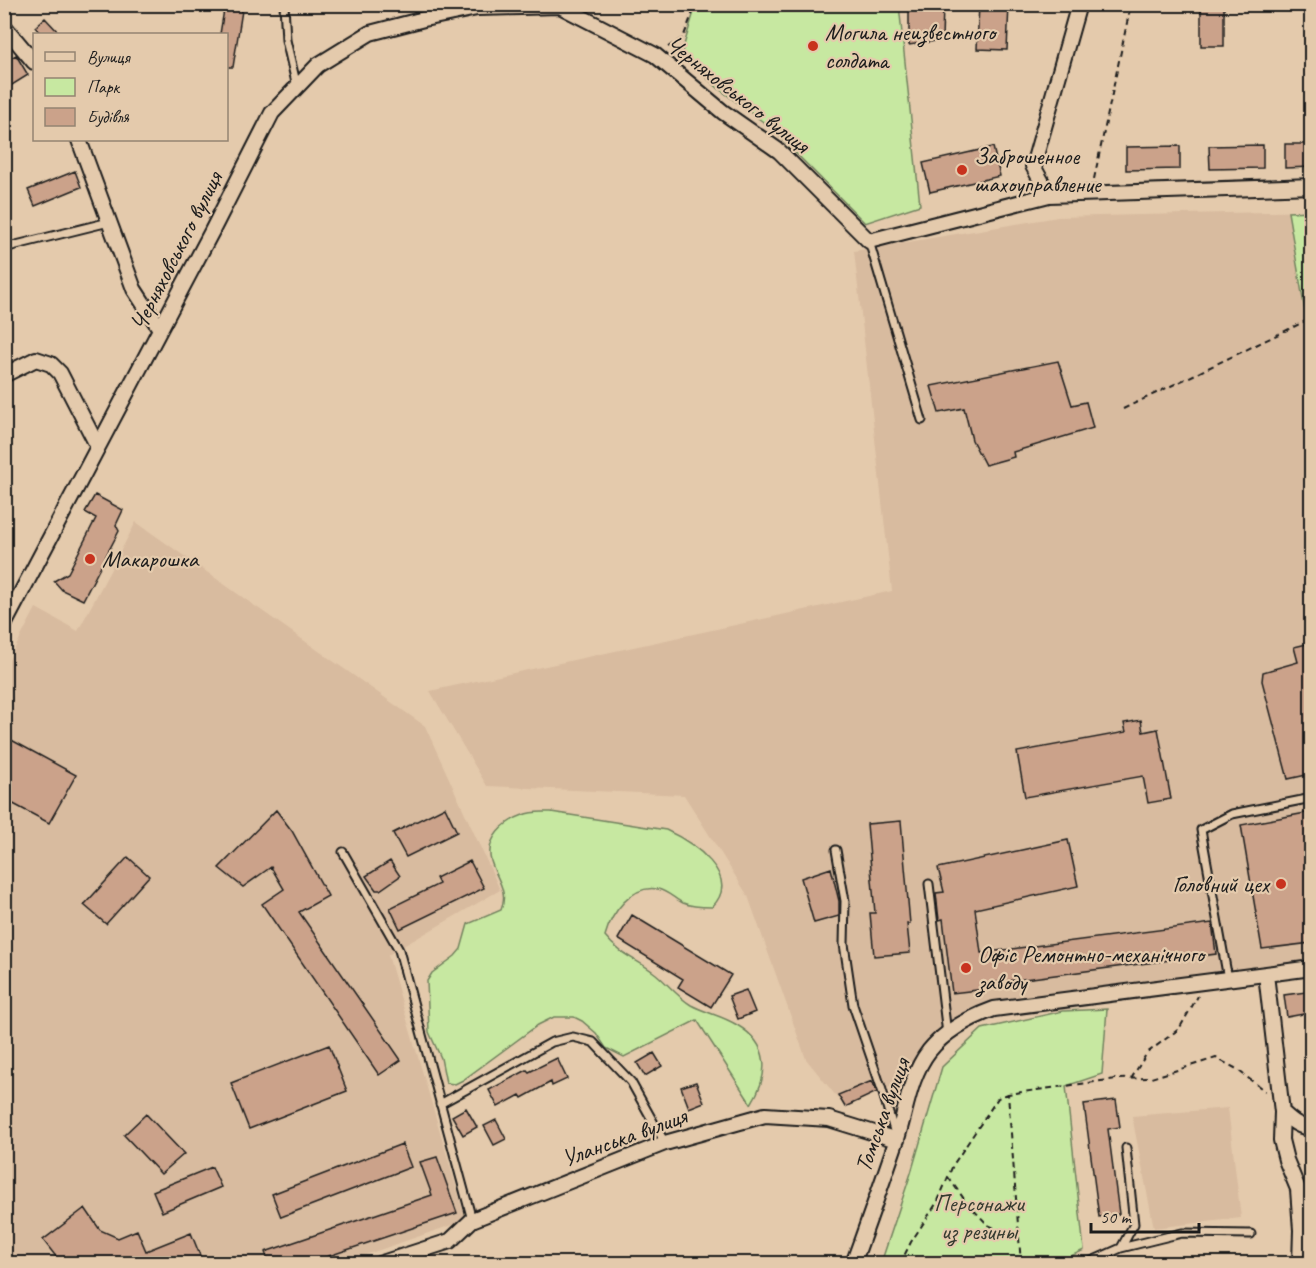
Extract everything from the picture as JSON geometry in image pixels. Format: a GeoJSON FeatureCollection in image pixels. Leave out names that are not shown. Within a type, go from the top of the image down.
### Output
{"type":"FeatureCollection","features":[{"type":"Feature","properties":{"kind":"street"},"geometry":{"type":"LineString","coordinates":[[1049,195],[1034,166],[1079,4]]}},
{"type":"Feature","properties":{"kind":"street","name":"Черняховського вулиця"},"geometry":{"type":"LineString","coordinates":[[4,624],[272,113],[318,65],[370,33],[467,7],[560,6],[655,54],[723,112],[779,151],[869,242]]}},
{"type":"Feature","properties":{"kind":"street"},"geometry":{"type":"LineString","coordinates":[[6,29],[33,61]]}},
{"type":"Feature","properties":{"kind":"street"},"geometry":{"type":"LineString","coordinates":[[79,141],[134,289],[160,329]]}},
{"type":"Feature","properties":{"kind":"street"},"geometry":{"type":"LineString","coordinates":[[869,242],[1049,195],[1311,186]]}},
{"type":"Feature","properties":{"kind":"street"},"geometry":{"type":"LineString","coordinates":[[4,375],[36,359],[51,364],[60,373],[98,447]]}},
{"type":"Feature","properties":{"kind":"street","name":"Томська вулиця"},"geometry":{"type":"LineString","coordinates":[[853,1263],[897,1140],[916,1074],[929,1051],[968,1018],[994,1009],[1311,968]]}},
{"type":"Feature","properties":{"kind":"street"},"geometry":{"type":"LineString","coordinates":[[1266,974],[1281,1108],[1281,1140],[1286,1160],[1298,1189],[1301,1230],[1300,1263]]}},
{"type":"Feature","properties":{"kind":"street"},"geometry":{"type":"LineString","coordinates":[[1281,1108],[1292,1121],[1305,1128],[1311,1128]]}},
{"type":"Feature","properties":{"kind":"street","name":"Уланська вулиця"},"geometry":{"type":"LineString","coordinates":[[379,1263],[450,1241],[472,1220],[664,1143],[765,1115],[829,1119],[897,1140]]}},
{"type":"Feature","properties":{"kind":"lane"},"geometry":{"type":"LineString","coordinates":[[284,4],[286,40],[297,87]]}},
{"type":"Feature","properties":{"kind":"lane"},"geometry":{"type":"LineString","coordinates":[[4,248],[109,222]]}},
{"type":"Feature","properties":{"kind":"lane"},"geometry":{"type":"LineString","coordinates":[[869,242],[922,420]]}},
{"type":"Feature","properties":{"kind":"lane"},"geometry":{"type":"LineString","coordinates":[[1228,979],[1201,831],[1232,814],[1311,798]]}},
{"type":"Feature","properties":{"kind":"lane"},"geometry":{"type":"LineString","coordinates":[[836,850],[845,901],[844,944],[853,1005],[897,1140]]}},
{"type":"Feature","properties":{"kind":"lane"},"geometry":{"type":"LineString","coordinates":[[342,852],[399,950],[472,1220]]}},
{"type":"Feature","properties":{"kind":"lane"},"geometry":{"type":"LineString","coordinates":[[929,884],[947,1034]]}},
{"type":"Feature","properties":{"kind":"lane"},"geometry":{"type":"LineString","coordinates":[[440,1104],[552,1042],[573,1037],[592,1042],[631,1082],[664,1143]]}},
{"type":"Feature","properties":{"kind":"lane"},"geometry":{"type":"LineString","coordinates":[[1121,1248],[1134,1224],[1126,1148]]}},
{"type":"Feature","properties":{"kind":"lane"},"geometry":{"type":"LineString","coordinates":[[1085,1263],[1121,1248],[1182,1233],[1251,1234]]}},
{"type":"Feature","properties":{"kind":"path"},"geometry":{"type":"LineString","coordinates":[[655,54],[683,38],[696,4]]}},
{"type":"Feature","properties":{"kind":"path"},"geometry":{"type":"LineString","coordinates":[[1091,193],[1131,4]]}},
{"type":"Feature","properties":{"kind":"path"},"geometry":{"type":"LineString","coordinates":[[1123,409],[1311,318]]}},
{"type":"Feature","properties":{"kind":"path"},"geometry":{"type":"LineString","coordinates":[[1131,1079],[1147,1053],[1179,1029],[1201,992]]}},
{"type":"Feature","properties":{"kind":"path"},"geometry":{"type":"LineString","coordinates":[[900,1263],[938,1201],[953,1165],[998,1098],[1008,1094],[1151,1078],[1216,1058],[1235,1068],[1281,1108]]}},
{"type":"Feature","properties":{"kind":"path"},"geometry":{"type":"LineString","coordinates":[[1008,1094],[1021,1263]]}},
{"type":"Feature","properties":{"kind":"path"},"geometry":{"type":"LineString","coordinates":[[948,1177],[967,1203],[988,1225],[1019,1239]]}},
{"type":"Feature","properties":{"kind":"shaded area"},"geometry":{"type":"Polygon","coordinates":[[[1311,211],[1311,963],[962,1023],[890,1087],[845,1107],[806,1059],[748,896],[684,795],[487,786],[430,691],[892,591],[854,251],[1058,217],[1311,211]]]}},
{"type":"Feature","properties":{"kind":"shaded area"},"geometry":{"type":"Polygon","coordinates":[[[136,522],[425,726],[500,890],[388,955],[466,1220],[342,1263],[5,1263],[4,669],[36,608],[78,631],[136,522]]]}},
{"type":"Feature","properties":{"kind":"shaded area"},"geometry":{"type":"Polygon","coordinates":[[[1228,1108],[1241,1218],[1154,1228],[1132,1116],[1228,1108]]]}},
{"type":"Feature","properties":{"kind":"green space"},"geometry":{"type":"Polygon","coordinates":[[[696,5],[899,5],[920,205],[865,223],[770,127],[719,89],[681,55],[696,5]]]}},
{"type":"Feature","properties":{"kind":"green space"},"geometry":{"type":"Polygon","coordinates":[[[1312,211],[1311,346],[1288,212],[1312,211]]]}},
{"type":"Feature","properties":{"kind":"green space"},"geometry":{"type":"Polygon","coordinates":[[[537,812],[551,812],[666,830],[700,851],[718,872],[722,884],[720,895],[712,907],[686,904],[658,889],[639,891],[617,910],[605,936],[623,953],[656,974],[686,1002],[732,1022],[756,1041],[761,1050],[764,1071],[751,1104],[697,1020],[624,1057],[606,1048],[596,1033],[582,1021],[574,1017],[554,1017],[538,1025],[463,1080],[455,1084],[446,1083],[441,1058],[429,1032],[427,981],[432,973],[461,949],[468,924],[501,910],[503,891],[490,853],[493,838],[516,818],[537,812]]]}},
{"type":"Feature","properties":{"kind":"green space","name":"Персонажи из резины"},"geometry":{"type":"Polygon","coordinates":[[[1107,1009],[1102,1074],[1066,1086],[1084,1250],[1056,1263],[881,1263],[911,1173],[942,1067],[982,1029],[1063,1011],[1107,1009]]]}},
{"type":"Feature","properties":{"kind":"building"},"geometry":{"type":"Polygon","coordinates":[[[225,4],[243,4],[233,67],[228,67],[228,33],[220,33],[225,4]]]}},
{"type":"Feature","properties":{"kind":"building"},"geometry":{"type":"Polygon","coordinates":[[[909,4],[943,4],[942,40],[909,45],[909,4]]]}},
{"type":"Feature","properties":{"kind":"building"},"geometry":{"type":"Polygon","coordinates":[[[979,4],[1009,4],[1007,50],[977,49],[979,4]]]}},
{"type":"Feature","properties":{"kind":"building"},"geometry":{"type":"Polygon","coordinates":[[[1201,4],[1224,4],[1224,46],[1201,46],[1201,4]]]}},
{"type":"Feature","properties":{"kind":"building"},"geometry":{"type":"Polygon","coordinates":[[[45,18],[59,33],[40,33],[35,27],[45,18]]]}},
{"type":"Feature","properties":{"kind":"building"},"geometry":{"type":"Polygon","coordinates":[[[16,55],[28,75],[4,90],[4,62],[16,55]]]}},
{"type":"Feature","properties":{"kind":"building"},"geometry":{"type":"Polygon","coordinates":[[[1285,144],[1311,144],[1311,167],[1285,168],[1285,144]]]}},
{"type":"Feature","properties":{"kind":"building"},"geometry":{"type":"Polygon","coordinates":[[[1263,145],[1263,168],[1210,169],[1209,146],[1263,145]]]}},
{"type":"Feature","properties":{"kind":"building"},"geometry":{"type":"Polygon","coordinates":[[[1180,146],[1180,169],[1126,170],[1126,147],[1180,146]]]}},
{"type":"Feature","properties":{"kind":"building","name":"Заброшенное шахоуправление"},"geometry":{"type":"Polygon","coordinates":[[[993,147],[1000,176],[930,192],[923,163],[993,147]]]}},
{"type":"Feature","properties":{"kind":"building"},"geometry":{"type":"Polygon","coordinates":[[[75,171],[81,187],[35,206],[28,190],[75,171]]]}},
{"type":"Feature","properties":{"kind":"building"},"geometry":{"type":"Polygon","coordinates":[[[1058,361],[1072,405],[1086,402],[1093,428],[1013,452],[1014,457],[985,465],[972,440],[964,408],[939,413],[931,386],[1058,361]]]}},
{"type":"Feature","properties":{"kind":"building","name":"Макарошка"},"geometry":{"type":"Polygon","coordinates":[[[95,495],[123,510],[116,525],[119,531],[83,600],[62,590],[54,581],[68,573],[96,518],[85,512],[95,495]]]}},
{"type":"Feature","properties":{"kind":"building"},"geometry":{"type":"Polygon","coordinates":[[[1311,643],[1311,774],[1288,779],[1262,681],[1263,672],[1298,662],[1294,647],[1311,643]]]}},
{"type":"Feature","properties":{"kind":"building"},"geometry":{"type":"Polygon","coordinates":[[[1141,720],[1143,732],[1158,729],[1171,799],[1148,803],[1143,776],[1025,797],[1017,752],[1126,732],[1124,723],[1141,720]]]}},
{"type":"Feature","properties":{"kind":"building"},"geometry":{"type":"Polygon","coordinates":[[[4,736],[76,775],[49,823],[4,799],[4,736]]]}},
{"type":"Feature","properties":{"kind":"building"},"geometry":{"type":"Polygon","coordinates":[[[445,807],[457,832],[406,857],[393,833],[445,807]]]}},
{"type":"Feature","properties":{"kind":"building"},"geometry":{"type":"Polygon","coordinates":[[[276,810],[292,831],[328,896],[299,912],[401,1060],[379,1075],[262,904],[284,889],[271,867],[243,887],[219,868],[276,810]]]}},
{"type":"Feature","properties":{"kind":"building","name":"Головний цех"},"geometry":{"type":"Polygon","coordinates":[[[1311,812],[1311,943],[1262,949],[1241,825],[1311,812]]]}},
{"type":"Feature","properties":{"kind":"building"},"geometry":{"type":"Polygon","coordinates":[[[901,821],[910,924],[907,924],[910,953],[874,956],[870,913],[875,913],[867,824],[901,821]]]}},
{"type":"Feature","properties":{"kind":"building"},"geometry":{"type":"Polygon","coordinates":[[[1068,840],[1078,886],[975,909],[981,953],[1212,923],[1216,954],[985,984],[986,989],[952,993],[943,919],[939,920],[936,893],[944,892],[938,868],[1068,840]]]}},
{"type":"Feature","properties":{"kind":"building"},"geometry":{"type":"Polygon","coordinates":[[[128,857],[149,876],[106,924],[84,905],[128,857]]]}},
{"type":"Feature","properties":{"kind":"building"},"geometry":{"type":"Polygon","coordinates":[[[390,861],[400,876],[380,890],[376,890],[366,876],[390,861]]]}},
{"type":"Feature","properties":{"kind":"building"},"geometry":{"type":"Polygon","coordinates":[[[470,861],[484,888],[400,929],[390,908],[439,884],[436,878],[470,861]]]}},
{"type":"Feature","properties":{"kind":"building"},"geometry":{"type":"Polygon","coordinates":[[[831,868],[839,901],[839,916],[814,923],[801,878],[831,868]]]}},
{"type":"Feature","properties":{"kind":"building"},"geometry":{"type":"Polygon","coordinates":[[[632,915],[731,975],[711,1007],[678,987],[683,979],[618,939],[632,915]]]}},
{"type":"Feature","properties":{"kind":"building"},"geometry":{"type":"Polygon","coordinates":[[[746,990],[755,1012],[738,1019],[729,996],[746,990]]]}},
{"type":"Feature","properties":{"kind":"building"},"geometry":{"type":"Polygon","coordinates":[[[1306,992],[1309,1013],[1287,1017],[1284,995],[1306,992]]]}},
{"type":"Feature","properties":{"kind":"building"},"geometry":{"type":"Polygon","coordinates":[[[329,1045],[347,1091],[249,1129],[231,1083],[329,1045]]]}},
{"type":"Feature","properties":{"kind":"building"},"geometry":{"type":"Polygon","coordinates":[[[654,1053],[662,1066],[645,1076],[637,1063],[654,1053]]]}},
{"type":"Feature","properties":{"kind":"building"},"geometry":{"type":"Polygon","coordinates":[[[557,1058],[567,1079],[552,1086],[551,1082],[522,1098],[520,1095],[498,1107],[489,1090],[527,1070],[529,1072],[557,1058]]]}},
{"type":"Feature","properties":{"kind":"building"},"geometry":{"type":"Polygon","coordinates":[[[872,1081],[877,1092],[845,1107],[838,1095],[872,1081]]]}},
{"type":"Feature","properties":{"kind":"building"},"geometry":{"type":"Polygon","coordinates":[[[696,1082],[704,1102],[689,1108],[681,1087],[696,1082]]]}},
{"type":"Feature","properties":{"kind":"building"},"geometry":{"type":"Polygon","coordinates":[[[1116,1100],[1120,1127],[1108,1129],[1119,1214],[1099,1217],[1084,1104],[1116,1100]]]}},
{"type":"Feature","properties":{"kind":"building"},"geometry":{"type":"Polygon","coordinates":[[[466,1108],[477,1127],[463,1135],[452,1116],[466,1108]]]}},
{"type":"Feature","properties":{"kind":"building"},"geometry":{"type":"Polygon","coordinates":[[[146,1114],[184,1154],[161,1174],[124,1135],[146,1114]]]}},
{"type":"Feature","properties":{"kind":"building"},"geometry":{"type":"Polygon","coordinates":[[[496,1120],[506,1139],[494,1145],[484,1126],[496,1120]]]}},
{"type":"Feature","properties":{"kind":"building"},"geometry":{"type":"Polygon","coordinates":[[[402,1144],[411,1167],[281,1217],[272,1194],[402,1144]]]}},
{"type":"Feature","properties":{"kind":"building"},"geometry":{"type":"Polygon","coordinates":[[[437,1157],[457,1213],[308,1263],[269,1263],[265,1252],[432,1195],[420,1162],[437,1157]]]}},
{"type":"Feature","properties":{"kind":"building"},"geometry":{"type":"Polygon","coordinates":[[[212,1167],[221,1187],[162,1212],[153,1191],[212,1167]]]}},
{"type":"Feature","properties":{"kind":"building"},"geometry":{"type":"Polygon","coordinates":[[[85,1208],[100,1230],[118,1238],[137,1230],[146,1251],[191,1233],[203,1263],[61,1263],[43,1240],[85,1208]]]}},
{"type":"Feature","properties":{"kind":"place","name":"Могила неизвестного солдата"},"geometry":{"type":"Point","coordinates":[813,46]}},
{"type":"Feature","properties":{"kind":"place","name":"Заброшенное шахоуправление"},"geometry":{"type":"Point","coordinates":[962,170]}},
{"type":"Feature","properties":{"kind":"place","name":"Макарошка"},"geometry":{"type":"Point","coordinates":[90,559]}},
{"type":"Feature","properties":{"kind":"place","name":"Головний цех"},"geometry":{"type":"Point","coordinates":[1281,884]}},
{"type":"Feature","properties":{"kind":"place","name":"Офіс Ремонтно-механічного заводу"},"geometry":{"type":"Point","coordinates":[966,968]}}]}
